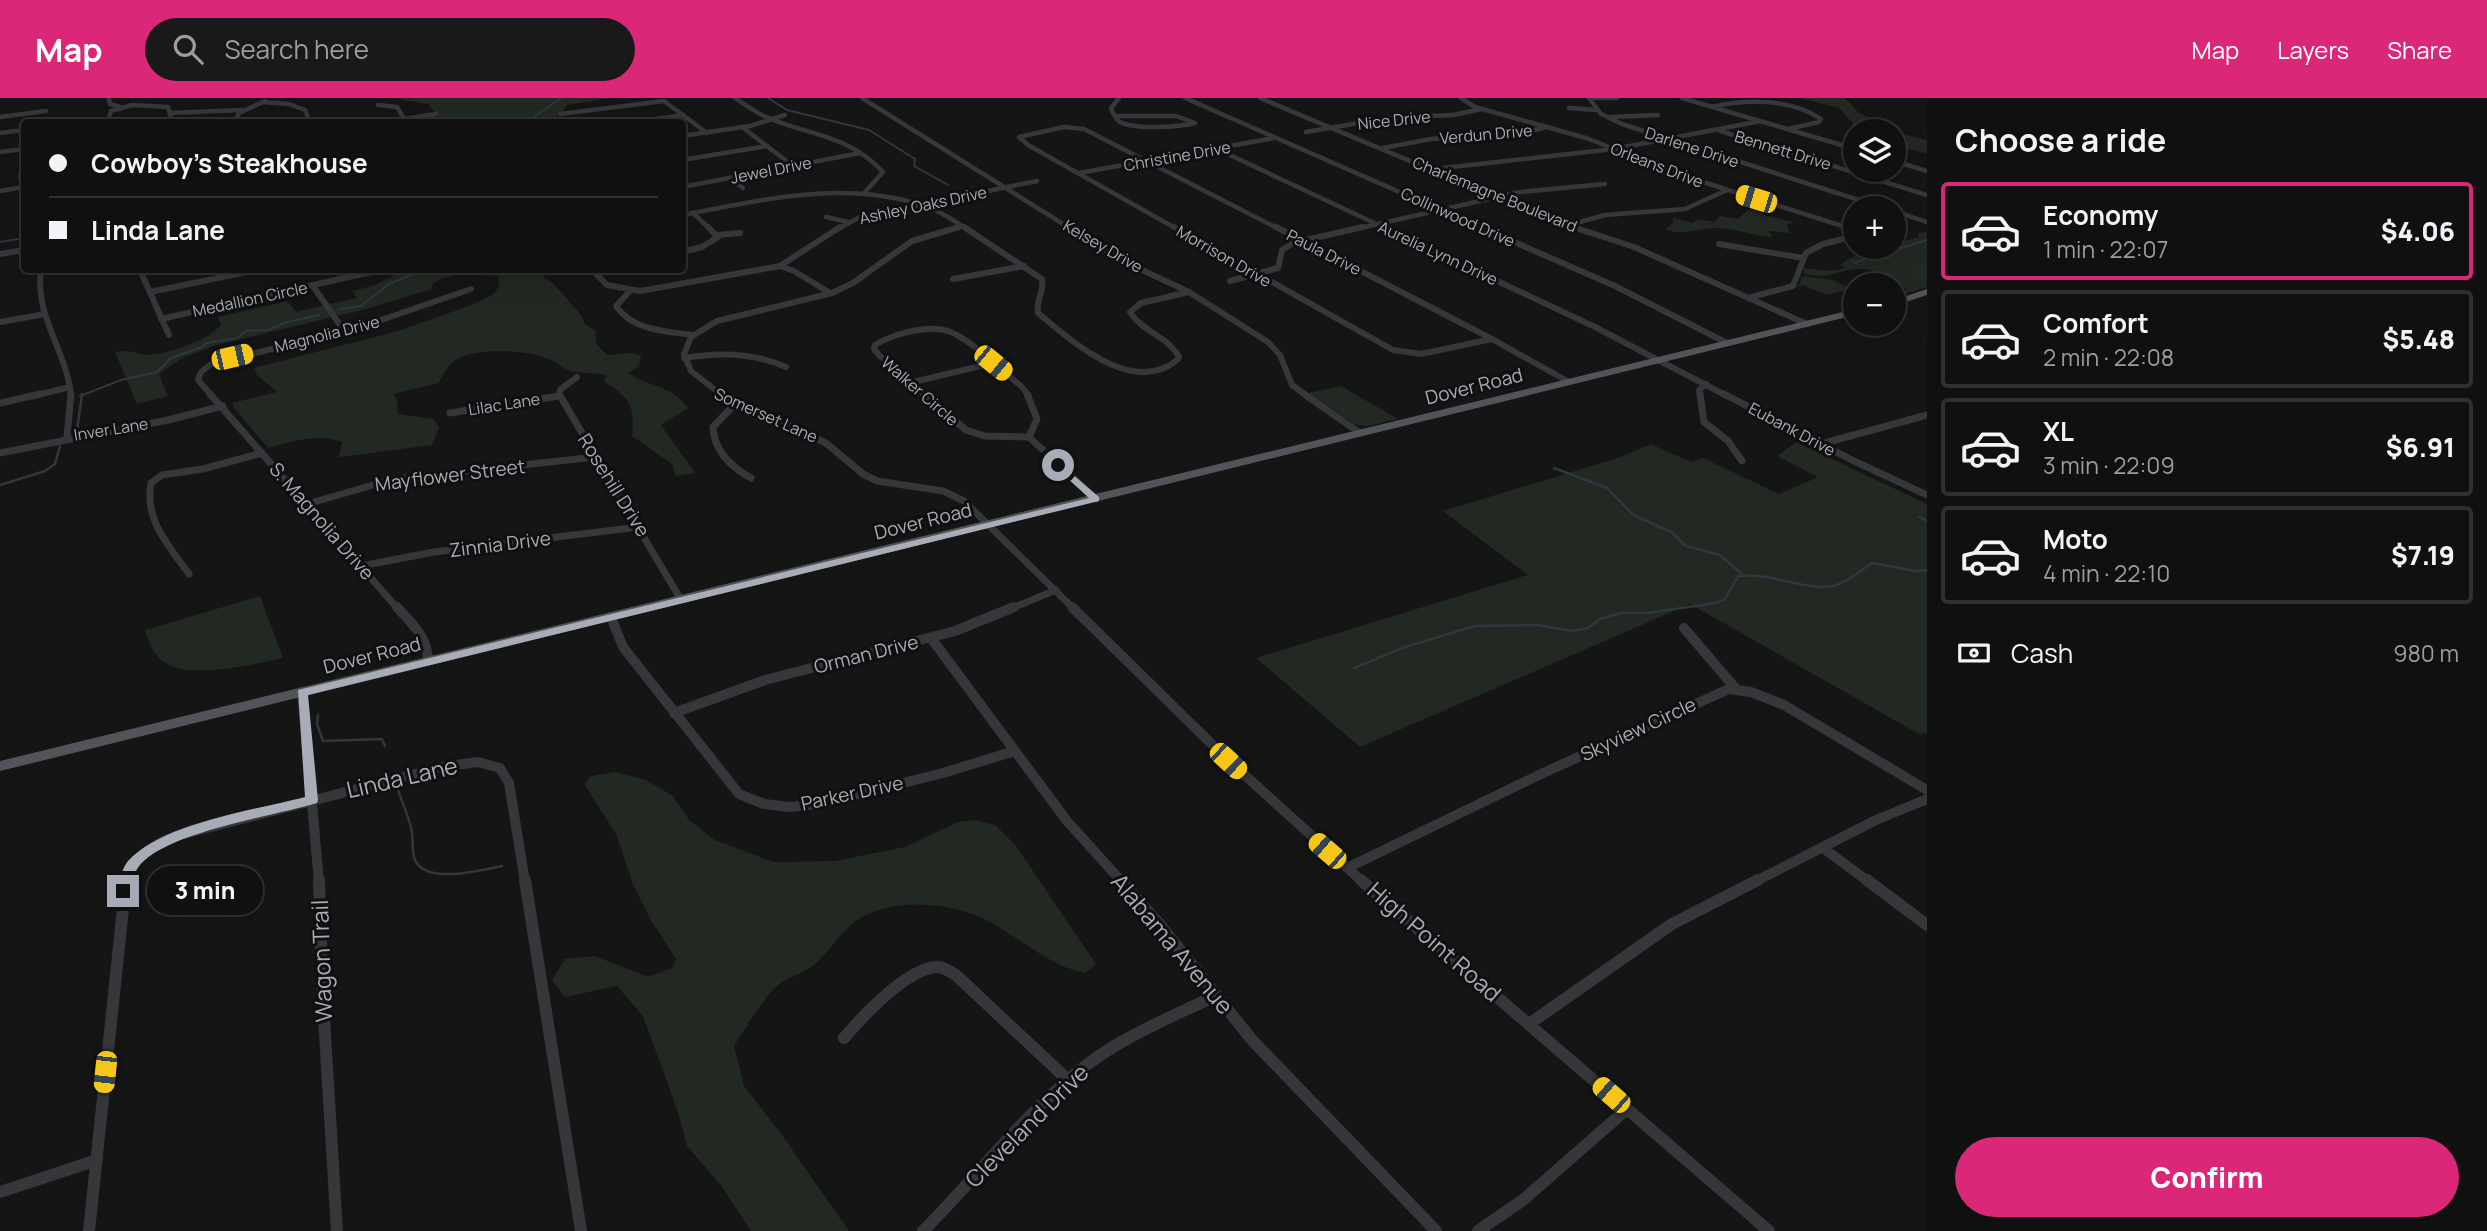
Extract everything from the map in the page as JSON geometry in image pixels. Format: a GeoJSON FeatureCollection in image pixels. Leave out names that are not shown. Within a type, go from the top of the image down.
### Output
{"type":"FeatureCollection","features":[{"type":"Feature","properties":{"kind":"main road"},"geometry":{"type":"LineString","coordinates":[[1906,299],[1927,292]]}},
{"type":"Feature","properties":{"kind":"main road","name":"Dover Road"},"geometry":{"type":"LineString","coordinates":[[0,766],[1843,316]]}},
{"type":"Feature","properties":{"kind":"street"},"geometry":{"type":"LineString","coordinates":[[170,113],[242,110],[269,98]]}},
{"type":"Feature","properties":{"kind":"street"},"geometry":{"type":"LineString","coordinates":[[736,98],[772,119],[826,134],[860,153],[882,170],[865,192]]}},
{"type":"Feature","properties":{"kind":"street","name":"Kelsey Drive"},"geometry":{"type":"LineString","coordinates":[[862,98],[1121,260],[1189,292],[1272,346],[1280,355],[1292,385],[1360,433]]}},
{"type":"Feature","properties":{"kind":"street"},"geometry":{"type":"LineString","coordinates":[[1115,116],[1176,116],[1195,123],[1128,125],[1116,121],[1111,106],[1119,98]]}},
{"type":"Feature","properties":{"kind":"street","name":"Collinwood Drive"},"geometry":{"type":"LineString","coordinates":[[1185,98],[1635,295],[1727,343]]}},
{"type":"Feature","properties":{"kind":"street","name":"Charlemagne Boulevard"},"geometry":{"type":"LineString","coordinates":[[1260,98],[1539,215],[1634,247],[1807,324]]}},
{"type":"Feature","properties":{"kind":"street","name":"Orleans Drive"},"geometry":{"type":"LineString","coordinates":[[1461,98],[1482,109],[1614,149],[1681,176],[1843,226]]}},
{"type":"Feature","properties":{"kind":"street"},"geometry":{"type":"LineString","coordinates":[[1590,98],[1616,98]]}},
{"type":"Feature","properties":{"kind":"street","name":"Darlene Drive"},"geometry":{"type":"LineString","coordinates":[[1590,98],[1605,117],[1847,196]]}},
{"type":"Feature","properties":{"kind":"street"},"geometry":{"type":"LineString","coordinates":[[1682,98],[1843,146]]}},
{"type":"Feature","properties":{"kind":"street"},"geometry":{"type":"LineString","coordinates":[[108,99],[110,104],[120,107],[164,106],[170,108],[171,119]]}},
{"type":"Feature","properties":{"kind":"street"},"geometry":{"type":"LineString","coordinates":[[1710,107],[1737,100],[1761,100],[1813,114],[1821,119],[1819,122],[1786,129]]}},
{"type":"Feature","properties":{"kind":"street"},"geometry":{"type":"LineString","coordinates":[[560,114],[661,101],[668,102],[707,132]]}},
{"type":"Feature","properties":{"kind":"street"},"geometry":{"type":"LineString","coordinates":[[262,102],[299,106],[305,110],[309,119]]}},
{"type":"Feature","properties":{"kind":"street"},"geometry":{"type":"LineString","coordinates":[[378,105],[397,107],[404,119]]}},
{"type":"Feature","properties":{"kind":"street"},"geometry":{"type":"LineString","coordinates":[[109,119],[111,111],[120,107]]}},
{"type":"Feature","properties":{"kind":"street"},"geometry":{"type":"LineString","coordinates":[[1569,108],[1597,110]]}},
{"type":"Feature","properties":{"kind":"street","name":"Nice Drive"},"geometry":{"type":"LineString","coordinates":[[1306,132],[1388,118],[1455,115],[1482,109]]}},
{"type":"Feature","properties":{"kind":"street"},"geometry":{"type":"LineString","coordinates":[[235,119],[242,110]]}},
{"type":"Feature","properties":{"kind":"street"},"geometry":{"type":"LineString","coordinates":[[0,117],[46,111]]}},
{"type":"Feature","properties":{"kind":"street"},"geometry":{"type":"LineString","coordinates":[[414,119],[436,114]]}},
{"type":"Feature","properties":{"kind":"street"},"geometry":{"type":"LineString","coordinates":[[656,119],[684,115]]}},
{"type":"Feature","properties":{"kind":"street"},"geometry":{"type":"LineString","coordinates":[[686,135],[743,127],[785,115]]}},
{"type":"Feature","properties":{"kind":"street"},"geometry":{"type":"LineString","coordinates":[[1605,117],[1658,115]]}},
{"type":"Feature","properties":{"kind":"street"},"geometry":{"type":"LineString","coordinates":[[1433,169],[1614,149],[1760,121]]}},
{"type":"Feature","properties":{"kind":"street"},"geometry":{"type":"LineString","coordinates":[[743,127],[793,166]]}},
{"type":"Feature","properties":{"kind":"street","name":"Paula Drive"},"geometry":{"type":"LineString","coordinates":[[1075,127],[1090,132],[1304,241],[1493,339],[1569,382]]}},
{"type":"Feature","properties":{"kind":"street","name":"Morrison Drive"},"geometry":{"type":"LineString","coordinates":[[1075,127],[1019,137],[1027,145],[1384,346],[1401,352],[1427,353],[1493,339]]}},
{"type":"Feature","properties":{"kind":"street","name":"Verdun Drive"},"geometry":{"type":"LineString","coordinates":[[1382,148],[1431,139],[1520,134],[1548,127]]}},
{"type":"Feature","properties":{"kind":"street"},"geometry":{"type":"LineString","coordinates":[[0,133],[21,130]]}},
{"type":"Feature","properties":{"kind":"street","name":"Bennett Drive"},"geometry":{"type":"LineString","coordinates":[[1718,130],[1927,195]]}},
{"type":"Feature","properties":{"kind":"street","name":"Christine Drive"},"geometry":{"type":"LineString","coordinates":[[1079,173],[1275,138]]}},
{"type":"Feature","properties":{"kind":"street"},"geometry":{"type":"LineString","coordinates":[[686,158],[767,146]]}},
{"type":"Feature","properties":{"kind":"street","name":"Aurelia Lynn Drive"},"geometry":{"type":"LineString","coordinates":[[1215,148],[1599,329],[1658,361]]}},
{"type":"Feature","properties":{"kind":"street"},"geometry":{"type":"LineString","coordinates":[[0,152],[21,149]]}},
{"type":"Feature","properties":{"kind":"street","name":"Jewel Drive"},"geometry":{"type":"LineString","coordinates":[[686,186],[860,153]]}},
{"type":"Feature","properties":{"kind":"street"},"geometry":{"type":"LineString","coordinates":[[1906,165],[1927,171]]}},
{"type":"Feature","properties":{"kind":"street"},"geometry":{"type":"LineString","coordinates":[[729,178],[743,188]]}},
{"type":"Feature","properties":{"kind":"street","name":"Ashley Oaks Drive"},"geometry":{"type":"LineString","coordinates":[[780,266],[848,222],[877,213],[1037,181]]}},
{"type":"Feature","properties":{"kind":"street"},"geometry":{"type":"LineString","coordinates":[[1230,281],[1278,268],[1282,250],[1286,246],[1304,241],[1542,189],[1605,184]]}},
{"type":"Feature","properties":{"kind":"street"},"geometry":{"type":"LineString","coordinates":[[0,191],[21,187]]}},
{"type":"Feature","properties":{"kind":"street"},"geometry":{"type":"LineString","coordinates":[[1569,225],[1605,215],[1685,209],[1727,190]]}},
{"type":"Feature","properties":{"kind":"street"},"geometry":{"type":"LineString","coordinates":[[686,214],[800,193],[865,192],[921,204],[963,226],[1042,279],[1044,288],[1036,305],[1038,313],[1105,364],[1122,370],[1143,372],[1163,368],[1172,364],[1179,356],[1174,347],[1131,316],[1132,308],[1189,292]]}},
{"type":"Feature","properties":{"kind":"street"},"geometry":{"type":"LineString","coordinates":[[692,213],[718,235],[740,233]]}},
{"type":"Feature","properties":{"kind":"street"},"geometry":{"type":"LineString","coordinates":[[1906,215],[1926,221]]}},
{"type":"Feature","properties":{"kind":"street"},"geometry":{"type":"LineString","coordinates":[[826,217],[848,222]]}},
{"type":"Feature","properties":{"kind":"street"},"geometry":{"type":"LineString","coordinates":[[786,367],[776,361],[745,356],[722,354],[684,358],[684,349],[693,335],[733,316],[830,293],[844,287],[912,241],[963,226]]}},
{"type":"Feature","properties":{"kind":"street"},"geometry":{"type":"LineString","coordinates":[[686,251],[714,242],[718,235]]}},
{"type":"Feature","properties":{"kind":"street"},"geometry":{"type":"LineString","coordinates":[[1748,298],[1793,286],[1803,258],[1814,248],[1843,240]]}},
{"type":"Feature","properties":{"kind":"street"},"geometry":{"type":"LineString","coordinates":[[1719,244],[1803,258]]}},
{"type":"Feature","properties":{"kind":"street"},"geometry":{"type":"LineString","coordinates":[[0,254],[21,250]]}},
{"type":"Feature","properties":{"kind":"street"},"geometry":{"type":"LineString","coordinates":[[595,273],[607,285],[630,291],[662,289],[780,266],[794,271],[830,293]]}},
{"type":"Feature","properties":{"kind":"street"},"geometry":{"type":"LineString","coordinates":[[953,279],[1024,266]]}},
{"type":"Feature","properties":{"kind":"street"},"geometry":{"type":"LineString","coordinates":[[40,273],[37,282],[45,314],[70,387],[72,407],[67,436]]}},
{"type":"Feature","properties":{"kind":"street"},"geometry":{"type":"LineString","coordinates":[[141,273],[169,335]]}},
{"type":"Feature","properties":{"kind":"street"},"geometry":{"type":"LineString","coordinates":[[150,292],[242,273]]}},
{"type":"Feature","properties":{"kind":"street","name":"Medallion Circle"},"geometry":{"type":"LineString","coordinates":[[161,319],[367,273]]}},
{"type":"Feature","properties":{"kind":"street"},"geometry":{"type":"LineString","coordinates":[[313,286],[344,331]]}},
{"type":"Feature","properties":{"kind":"street","name":"Magnolia Drive"},"geometry":{"type":"LineString","coordinates":[[205,386],[198,380],[200,373],[214,363],[369,325],[471,289]]}},
{"type":"Feature","properties":{"kind":"street"},"geometry":{"type":"LineString","coordinates":[[630,291],[616,306],[624,316],[646,326],[693,335]]}},
{"type":"Feature","properties":{"kind":"street"},"geometry":{"type":"LineString","coordinates":[[0,322],[45,314]]}},
{"type":"Feature","properties":{"kind":"street","name":"Walker Circle"},"geometry":{"type":"LineString","coordinates":[[945,330],[956,334],[993,363],[1029,396],[1037,419],[1029,437],[985,436],[966,430],[909,383],[874,349],[877,342],[920,331],[945,330]]}},
{"type":"Feature","properties":{"kind":"street","name":"Somerset Lane"},"geometry":{"type":"LineString","coordinates":[[684,358],[708,389],[827,443],[862,473],[877,481],[953,493],[989,524]]}},
{"type":"Feature","properties":{"kind":"street","name":"Eubank Drive"},"geometry":{"type":"LineString","coordinates":[[1658,361],[1927,495]]}},
{"type":"Feature","properties":{"kind":"street"},"geometry":{"type":"LineString","coordinates":[[909,383],[993,363]]}},
{"type":"Feature","properties":{"kind":"street"},"geometry":{"type":"LineString","coordinates":[[559,396],[565,385],[577,377]]}},
{"type":"Feature","properties":{"kind":"street"},"geometry":{"type":"LineString","coordinates":[[1706,384],[1699,390],[1704,422],[1728,441],[1742,461]]}},
{"type":"Feature","properties":{"kind":"street","name":"S. Magnolia Drive"},"geometry":{"type":"LineString","coordinates":[[205,386],[423,638],[428,647],[428,661]]}},
{"type":"Feature","properties":{"kind":"street"},"geometry":{"type":"LineString","coordinates":[[0,403],[70,387]]}},
{"type":"Feature","properties":{"kind":"street","name":"Lilac Lane"},"geometry":{"type":"LineString","coordinates":[[450,413],[559,396]]}},
{"type":"Feature","properties":{"kind":"street","name":"Rosehill Drive"},"geometry":{"type":"LineString","coordinates":[[559,396],[681,600]]}},
{"type":"Feature","properties":{"kind":"street"},"geometry":{"type":"LineString","coordinates":[[736,403],[713,427],[713,438],[733,468],[751,478]]}},
{"type":"Feature","properties":{"kind":"street","name":"Inver Lane"},"geometry":{"type":"LineString","coordinates":[[0,453],[67,436],[147,424],[223,407]]}},
{"type":"Feature","properties":{"kind":"street"},"geometry":{"type":"LineString","coordinates":[[1821,444],[1927,415]]}},
{"type":"Feature","properties":{"kind":"street"},"geometry":{"type":"LineString","coordinates":[[1029,437],[1096,499]]}},
{"type":"Feature","properties":{"kind":"street"},"geometry":{"type":"LineString","coordinates":[[190,574],[150,514],[149,489],[156,477],[203,469],[262,453]]}},
{"type":"Feature","properties":{"kind":"street","name":"Mayflower Street"},"geometry":{"type":"LineString","coordinates":[[307,504],[394,479],[596,457]]}},
{"type":"Feature","properties":{"kind":"street","name":"High Point Road"},"geometry":{"type":"LineString","coordinates":[[989,524],[1228,761],[1769,1231]]}},
{"type":"Feature","properties":{"kind":"street","name":"Zinnia Drive"},"geometry":{"type":"LineString","coordinates":[[361,566],[434,552],[639,527]]}},
{"type":"Feature","properties":{"kind":"street","name":"Orman Drive"},"geometry":{"type":"LineString","coordinates":[[674,713],[765,680],[931,638],[1056,590]]}},
{"type":"Feature","properties":{"kind":"street","name":"Parker Drive"},"geometry":{"type":"LineString","coordinates":[[611,617],[623,647],[739,794],[773,805],[818,804],[943,773],[1015,751]]}},
{"type":"Feature","properties":{"kind":"street"},"geometry":{"type":"LineString","coordinates":[[1685,628],[1736,689],[1760,695],[1788,707],[1927,790]]}},
{"type":"Feature","properties":{"kind":"street","name":"Alabama Avenue"},"geometry":{"type":"LineString","coordinates":[[931,638],[1067,821],[1160,925],[1215,996],[1280,1071],[1436,1231]]}},
{"type":"Feature","properties":{"kind":"street","name":"Skyview Circle"},"geometry":{"type":"LineString","coordinates":[[1347,867],[1705,698],[1723,690],[1736,689]]}},
{"type":"Feature","properties":{"kind":"street","name":"Wagon Trail"},"geometry":{"type":"LineString","coordinates":[[302,692],[318,853],[323,1006],[337,1231]]}},
{"type":"Feature","properties":{"kind":"street","name":"Linda Lane"},"geometry":{"type":"LineString","coordinates":[[89,1231],[123,891],[132,866],[148,849],[168,839],[454,764],[489,763],[504,772],[511,790],[581,1231]]}},
{"type":"Feature","properties":{"kind":"street"},"geometry":{"type":"LineString","coordinates":[[1529,1024],[1672,924],[1875,820],[1927,799]]}},
{"type":"Feature","properties":{"kind":"street"},"geometry":{"type":"LineString","coordinates":[[1823,848],[1927,925]]}},
{"type":"Feature","properties":{"kind":"street"},"geometry":{"type":"LineString","coordinates":[[844,1038],[858,1022],[911,978],[938,967],[957,976],[1068,1080]]}},
{"type":"Feature","properties":{"kind":"street","name":"Cleveland Drive"},"geometry":{"type":"LineString","coordinates":[[923,1231],[1068,1080],[1125,1040],[1215,996]]}},
{"type":"Feature","properties":{"kind":"street"},"geometry":{"type":"LineString","coordinates":[[1478,1231],[1523,1200],[1628,1109]]}},
{"type":"Feature","properties":{"kind":"street"},"geometry":{"type":"LineString","coordinates":[[0,1192],[97,1160]]}},
{"type":"Feature","properties":{"kind":"shaded area"},"geometry":{"type":"Polygon","coordinates":[[[392,98],[611,98],[567,105],[563,112],[556,115],[559,119],[440,119],[428,104],[392,98]]]}},
{"type":"Feature","properties":{"kind":"shaded area"},"geometry":{"type":"Polygon","coordinates":[[[1799,98],[1845,98],[1858,112],[1871,119],[1849,119],[1839,108],[1799,98]]]}},
{"type":"Feature","properties":{"kind":"shaded area"},"geometry":{"type":"Polygon","coordinates":[[[1906,135],[1927,140],[1927,154],[1906,148],[1906,135]]]}},
{"type":"Feature","properties":{"kind":"shaded area"},"geometry":{"type":"Polygon","coordinates":[[[1754,203],[1778,206],[1757,208],[1764,215],[1795,222],[1787,225],[1790,233],[1768,231],[1773,236],[1769,237],[1720,228],[1684,232],[1665,229],[1673,223],[1673,218],[1693,223],[1697,219],[1715,222],[1720,216],[1737,219],[1754,203]]]}},
{"type":"Feature","properties":{"kind":"shaded area"},"geometry":{"type":"Polygon","coordinates":[[[1927,232],[1927,287],[1919,290],[1906,293],[1906,273],[1880,273],[1866,269],[1820,276],[1804,274],[1804,268],[1830,271],[1840,269],[1845,267],[1840,265],[1850,259],[1906,259],[1906,241],[1919,237],[1918,233],[1927,232]]]}},
{"type":"Feature","properties":{"kind":"shaded area"},"geometry":{"type":"Polygon","coordinates":[[[399,273],[544,273],[544,278],[553,283],[582,316],[584,323],[595,331],[597,345],[607,355],[632,353],[641,356],[639,366],[628,373],[667,390],[688,408],[661,425],[695,473],[676,476],[672,464],[632,436],[632,410],[626,398],[604,382],[606,375],[568,370],[549,359],[529,354],[504,351],[468,355],[452,363],[438,383],[393,394],[397,400],[398,414],[433,419],[439,427],[432,445],[339,457],[342,442],[332,439],[305,439],[268,448],[234,408],[232,403],[277,392],[257,375],[254,368],[398,331],[474,304],[494,294],[499,286],[498,276],[448,277],[433,283],[431,289],[370,308],[213,346],[182,358],[159,374],[168,396],[137,404],[115,352],[128,351],[148,355],[166,352],[208,336],[221,325],[218,317],[287,301],[296,312],[356,298],[353,291],[375,285],[399,273]]]}},
{"type":"Feature","properties":{"kind":"shaded area"},"geometry":{"type":"Polygon","coordinates":[[[1802,276],[1833,280],[1843,285],[1843,291],[1826,295],[1803,285],[1791,289],[1799,285],[1802,276]]]}},
{"type":"Feature","properties":{"kind":"shaded area"},"geometry":{"type":"Polygon","coordinates":[[[1341,386],[1398,419],[1368,426],[1356,425],[1308,393],[1341,386]]]}},
{"type":"Feature","properties":{"kind":"shaded area"},"geometry":{"type":"Polygon","coordinates":[[[1796,442],[1927,504],[1927,733],[1919,734],[1690,604],[1360,747],[1256,658],[1528,575],[1443,511],[1621,457],[1651,444],[1691,462],[1703,458],[1779,494],[1818,477],[1777,456],[1796,442]]]}},
{"type":"Feature","properties":{"kind":"shaded area"},"geometry":{"type":"Polygon","coordinates":[[[260,596],[283,658],[226,669],[181,669],[160,659],[148,641],[145,630],[260,596]]]}},
{"type":"Feature","properties":{"kind":"shaded area"},"geometry":{"type":"Polygon","coordinates":[[[615,772],[646,780],[673,796],[689,820],[715,840],[773,862],[835,861],[905,847],[958,822],[975,820],[995,825],[1016,846],[1096,964],[1085,973],[1070,969],[986,920],[945,907],[900,905],[872,913],[852,924],[816,963],[775,988],[734,1046],[744,1086],[849,1231],[751,1231],[720,1184],[687,1146],[678,1112],[643,1016],[617,986],[565,997],[552,980],[565,959],[595,956],[648,977],[672,968],[676,959],[650,919],[632,882],[616,834],[584,784],[591,776],[615,772]]]}},
{"type":"Feature","properties":{"kind":"waterway"},"geometry":{"type":"LineString","coordinates":[[529,119],[561,98]]}},
{"type":"Feature","properties":{"kind":"waterway"},"geometry":{"type":"LineString","coordinates":[[768,98],[787,110],[869,130],[915,159],[914,166],[948,185]]}},
{"type":"Feature","properties":{"kind":"waterway"},"geometry":{"type":"LineString","coordinates":[[0,242],[21,238]]}},
{"type":"Feature","properties":{"kind":"waterway"},"geometry":{"type":"LineString","coordinates":[[1854,263],[1927,240]]}},
{"type":"Feature","properties":{"kind":"waterway"},"geometry":{"type":"LineString","coordinates":[[340,309],[361,306],[389,284],[416,273]]}},
{"type":"Feature","properties":{"kind":"waterway"},"geometry":{"type":"LineString","coordinates":[[82,395],[121,380],[157,372],[171,358],[202,347],[206,343],[237,338],[246,331],[268,330],[287,322],[319,315]]}},
{"type":"Feature","properties":{"kind":"waterway"},"geometry":{"type":"LineString","coordinates":[[77,430],[82,395]]}},
{"type":"Feature","properties":{"kind":"waterway"},"geometry":{"type":"LineString","coordinates":[[0,485],[45,471],[55,464],[61,442]]}},
{"type":"Feature","properties":{"kind":"waterway"},"geometry":{"type":"LineString","coordinates":[[1554,468],[1607,488],[1633,515],[1671,532],[1686,546],[1720,555],[1743,576]]}},
{"type":"Feature","properties":{"kind":"waterway"},"geometry":{"type":"LineString","coordinates":[[1919,517],[1927,521]]}},
{"type":"Feature","properties":{"kind":"waterway"},"geometry":{"type":"LineString","coordinates":[[1743,576],[1822,587],[1843,583],[1872,563],[1915,571],[1927,570]]}},
{"type":"Feature","properties":{"kind":"waterway"},"geometry":{"type":"LineString","coordinates":[[1354,668],[1405,647],[1475,626],[1538,625],[1571,631],[1588,628],[1600,619],[1620,613],[1648,613],[1716,603],[1725,599],[1738,576],[1743,576]]}},
{"type":"Feature","properties":{"kind":"waterway"},"geometry":{"type":"LineString","coordinates":[[318,715],[317,724],[323,741],[382,739],[385,746]]}},
{"type":"Feature","properties":{"kind":"waterway"},"geometry":{"type":"LineString","coordinates":[[397,786],[411,827],[415,860],[421,868],[430,872],[455,874],[502,866]]}},
{"type":"Feature","properties":{"kind":"route"},"geometry":{"type":"LineString","coordinates":[[123,891],[127,874],[140,856],[168,839],[312,800],[302,692],[1096,499],[1058,465]]}}]}
